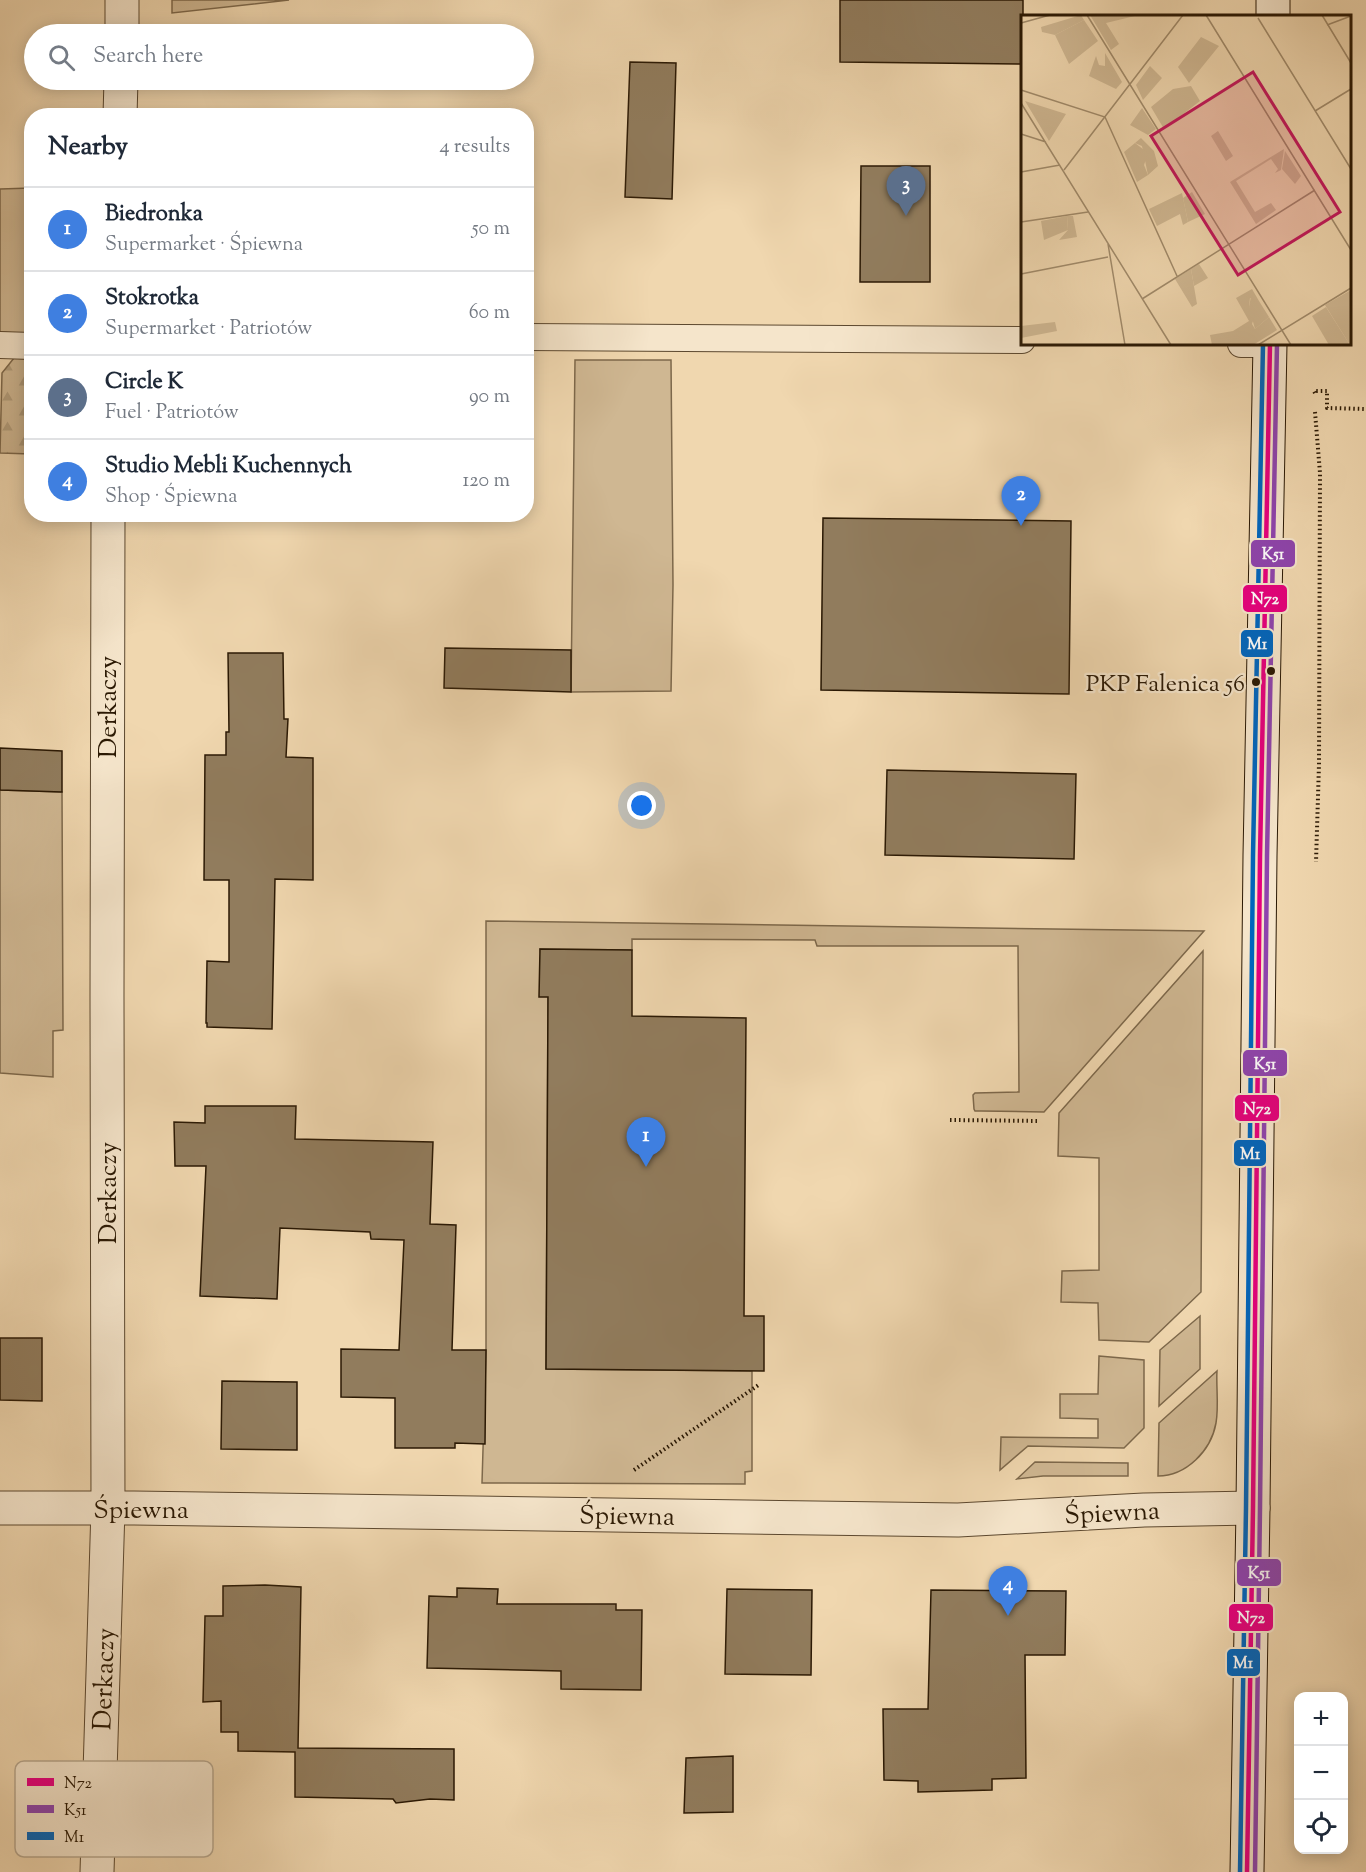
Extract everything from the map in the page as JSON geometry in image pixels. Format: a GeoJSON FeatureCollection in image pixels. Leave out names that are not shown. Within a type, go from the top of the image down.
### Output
{"type":"FeatureCollection","features":[{"type":"Feature","properties":{"kind":"street"},"geometry":{"type":"LineString","coordinates":[[122,0],[122,24]]}},
{"type":"Feature","properties":{"kind":"street"},"geometry":{"type":"LineString","coordinates":[[120,108],[121,90]]}},
{"type":"Feature","properties":{"kind":"street"},"geometry":{"type":"LineString","coordinates":[[1247,1872],[1260,856],[1261,345]]}},
{"type":"Feature","properties":{"kind":"street","name":"Derkaczy"},"geometry":{"type":"LineString","coordinates":[[100,1761],[108,1508],[106,985],[108,522]]}},
{"type":"Feature","properties":{"kind":"street","name":"Śpiewna"},"geometry":{"type":"LineString","coordinates":[[0,1508],[958,1520],[1144,1510],[1253,1508]]}},
{"type":"Feature","properties":{"kind":"street","name":"Derkaczy"},"geometry":{"type":"LineString","coordinates":[[97,1857],[97,1872]]}},
{"type":"Feature","properties":{"kind":"lane"},"geometry":{"type":"LineString","coordinates":[[534,337],[1021,340]]}},
{"type":"Feature","properties":{"kind":"lane"},"geometry":{"type":"LineString","coordinates":[[0,345],[24,346]]}},
{"type":"Feature","properties":{"kind":"path"},"geometry":{"type":"LineString","coordinates":[[1316,862],[1319,764],[1320,473],[1314,391],[1327,391],[1327,408],[1366,409]]}},
{"type":"Feature","properties":{"kind":"path"},"geometry":{"type":"LineString","coordinates":[[950,1120],[1040,1121]]}},
{"type":"Feature","properties":{"kind":"path"},"geometry":{"type":"LineString","coordinates":[[629,1474],[760,1384]]}},
{"type":"Feature","properties":{"kind":"green space"},"geometry":{"type":"Polygon","coordinates":[[[172,0],[289,0],[172,13],[172,0]]]}},
{"type":"Feature","properties":{"kind":"green space"},"geometry":{"type":"Polygon","coordinates":[[[24,188],[24,334],[0,332],[0,189],[24,188]]]}},
{"type":"Feature","properties":{"kind":"green space"},"geometry":{"type":"Polygon","coordinates":[[[14,358],[24,359],[24,454],[0,453],[2,373],[14,358]]]}},
{"type":"Feature","properties":{"kind":"green space"},"geometry":{"type":"Polygon","coordinates":[[[575,360],[671,360],[673,585],[671,691],[571,692],[575,360]]]}},
{"type":"Feature","properties":{"kind":"green space"},"geometry":{"type":"Polygon","coordinates":[[[0,790],[62,792],[63,1030],[53,1031],[53,1077],[0,1073],[0,790]]]}},
{"type":"Feature","properties":{"kind":"green space"},"geometry":{"type":"Polygon","coordinates":[[[486,921],[1204,931],[1044,1112],[975,1111],[974,1109],[973,1095],[975,1093],[1019,1092],[1018,946],[817,946],[815,940],[632,939],[632,950],[540,949],[548,997],[546,1369],[752,1371],[752,1471],[745,1472],[745,1484],[482,1483],[486,1350],[486,921]]]}},
{"type":"Feature","properties":{"kind":"green space"},"geometry":{"type":"Polygon","coordinates":[[[1203,951],[1201,1292],[1149,1342],[1099,1340],[1098,1303],[1061,1302],[1062,1271],[1099,1270],[1099,1158],[1058,1156],[1059,1113],[1203,951]]]}},
{"type":"Feature","properties":{"kind":"green space"},"geometry":{"type":"Polygon","coordinates":[[[1200,1316],[1200,1369],[1159,1406],[1160,1350],[1200,1316]]]}},
{"type":"Feature","properties":{"kind":"green space"},"geometry":{"type":"Polygon","coordinates":[[[1099,1356],[1144,1360],[1144,1428],[1124,1448],[1028,1446],[1000,1470],[1001,1437],[1098,1438],[1098,1419],[1060,1418],[1060,1394],[1098,1394],[1099,1356]]]}},
{"type":"Feature","properties":{"kind":"green space"},"geometry":{"type":"Polygon","coordinates":[[[1217,1371],[1217,1417],[1209,1443],[1196,1460],[1187,1467],[1178,1472],[1158,1476],[1159,1423],[1217,1371]]]}},
{"type":"Feature","properties":{"kind":"green space"},"geometry":{"type":"Polygon","coordinates":[[[1035,1462],[1128,1463],[1128,1476],[1043,1476],[1017,1479],[1035,1462]]]}},
{"type":"Feature","properties":{"kind":"building"},"geometry":{"type":"Polygon","coordinates":[[[840,0],[1023,0],[1021,64],[840,62],[840,0]]]}},
{"type":"Feature","properties":{"kind":"building"},"geometry":{"type":"Polygon","coordinates":[[[630,62],[676,63],[672,199],[625,197],[630,62]]]}},
{"type":"Feature","properties":{"kind":"building"},"geometry":{"type":"Polygon","coordinates":[[[861,166],[930,166],[930,282],[860,282],[861,166]]]}},
{"type":"Feature","properties":{"kind":"building"},"geometry":{"type":"Polygon","coordinates":[[[823,518],[1071,521],[1069,694],[821,690],[823,518]]]}},
{"type":"Feature","properties":{"kind":"building"},"geometry":{"type":"Polygon","coordinates":[[[445,648],[571,650],[571,692],[444,688],[445,648]]]}},
{"type":"Feature","properties":{"kind":"building"},"geometry":{"type":"Polygon","coordinates":[[[228,653],[283,653],[284,719],[288,719],[286,757],[313,758],[313,880],[275,879],[272,1029],[207,1027],[206,1023],[207,961],[229,962],[229,880],[204,880],[205,755],[226,755],[226,732],[229,732],[228,653]]]}},
{"type":"Feature","properties":{"kind":"building"},"geometry":{"type":"Polygon","coordinates":[[[0,748],[62,751],[62,792],[0,790],[0,748]]]}},
{"type":"Feature","properties":{"kind":"building"},"geometry":{"type":"Polygon","coordinates":[[[887,770],[1076,774],[1074,859],[885,855],[887,770]]]}},
{"type":"Feature","properties":{"kind":"building"},"geometry":{"type":"Polygon","coordinates":[[[540,949],[632,950],[632,1016],[746,1018],[744,1316],[764,1316],[764,1371],[546,1369],[548,997],[539,997],[540,949]]]}},
{"type":"Feature","properties":{"kind":"building"},"geometry":{"type":"Polygon","coordinates":[[[205,1106],[296,1106],[295,1139],[433,1142],[430,1224],[456,1225],[452,1350],[486,1350],[485,1444],[455,1443],[455,1448],[395,1448],[395,1398],[341,1397],[341,1349],[399,1350],[404,1240],[371,1239],[370,1232],[280,1228],[277,1299],[200,1296],[206,1166],[175,1166],[174,1122],[205,1123],[205,1106]]]}},
{"type":"Feature","properties":{"kind":"building"},"geometry":{"type":"Polygon","coordinates":[[[0,1338],[42,1338],[42,1401],[0,1400],[0,1338]]]}},
{"type":"Feature","properties":{"kind":"building"},"geometry":{"type":"Polygon","coordinates":[[[222,1381],[297,1382],[297,1450],[221,1449],[222,1381]]]}},
{"type":"Feature","properties":{"kind":"building"},"geometry":{"type":"Polygon","coordinates":[[[223,1586],[301,1587],[298,1748],[454,1749],[454,1800],[430,1799],[396,1803],[393,1799],[295,1797],[295,1752],[238,1751],[238,1732],[221,1732],[221,1701],[203,1702],[205,1616],[223,1616],[223,1586]]]}},
{"type":"Feature","properties":{"kind":"building"},"geometry":{"type":"Polygon","coordinates":[[[457,1588],[498,1589],[497,1604],[616,1604],[616,1610],[642,1610],[641,1690],[561,1689],[561,1671],[427,1668],[429,1596],[457,1597],[457,1588]]]}},
{"type":"Feature","properties":{"kind":"building"},"geometry":{"type":"Polygon","coordinates":[[[727,1589],[812,1590],[811,1675],[725,1674],[727,1589]]]}},
{"type":"Feature","properties":{"kind":"building"},"geometry":{"type":"Polygon","coordinates":[[[931,1590],[1066,1591],[1065,1655],[1025,1655],[1026,1778],[992,1779],[992,1790],[918,1792],[918,1781],[884,1780],[883,1709],[928,1709],[931,1590]]]}},
{"type":"Feature","properties":{"kind":"building"},"geometry":{"type":"Polygon","coordinates":[[[733,1756],[733,1812],[684,1813],[686,1758],[733,1756]]]}},
{"type":"Feature","properties":{"kind":"transit line","name":"M1"},"geometry":{"type":"LineString","coordinates":[[1240,1872],[1253,856],[1263,345]]}},
{"type":"Feature","properties":{"kind":"transit line","name":"N72"},"geometry":{"type":"LineString","coordinates":[[1247,1872],[1260,856],[1270,345]]}},
{"type":"Feature","properties":{"kind":"transit line","name":"K51"},"geometry":{"type":"LineString","coordinates":[[1255,1872],[1267,856],[1277,345]]}},
{"type":"Feature","properties":{"kind":"place","name":"Circle K"},"geometry":{"type":"Point","coordinates":[906,216]}},
{"type":"Feature","properties":{"kind":"place","name":"Stokrotka"},"geometry":{"type":"Point","coordinates":[1021,526]}},
{"type":"Feature","properties":{"kind":"place","name":"PKP Falenica 56"},"geometry":{"type":"Point","coordinates":[1256,682]}},
{"type":"Feature","properties":{"kind":"place","name":"Biedronka"},"geometry":{"type":"Point","coordinates":[646,1167]}},
{"type":"Feature","properties":{"kind":"place","name":"Studio Mebli Kuchennych"},"geometry":{"type":"Point","coordinates":[1008,1616]}}]}
